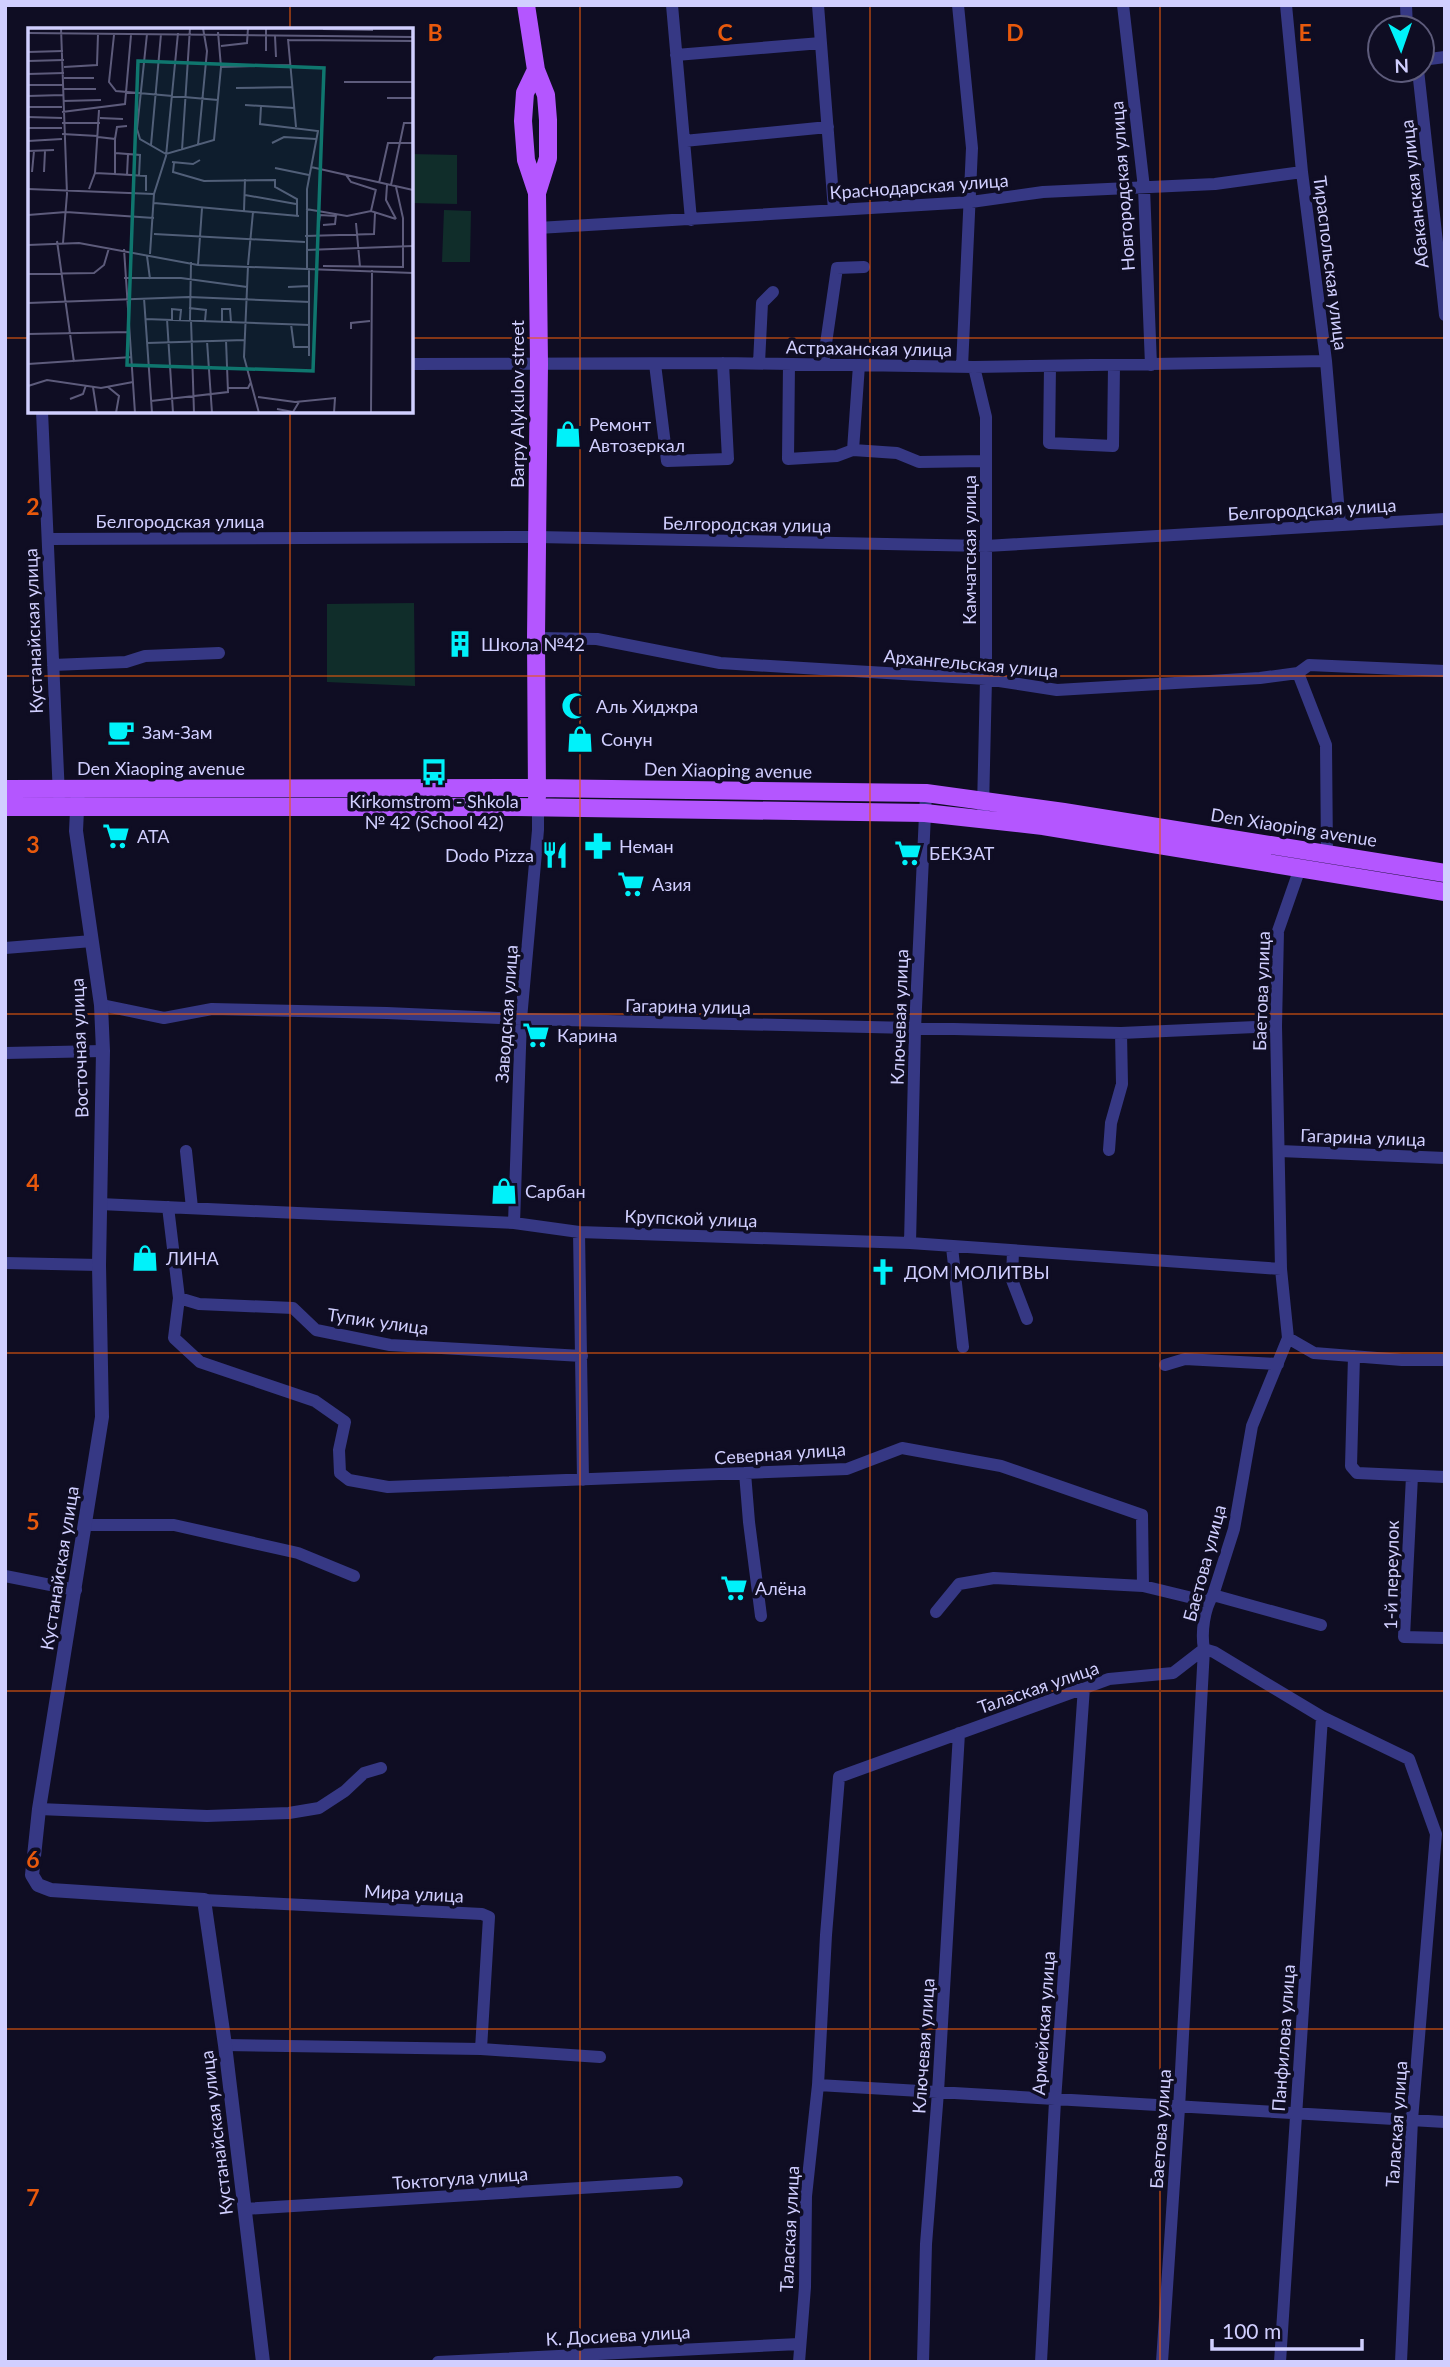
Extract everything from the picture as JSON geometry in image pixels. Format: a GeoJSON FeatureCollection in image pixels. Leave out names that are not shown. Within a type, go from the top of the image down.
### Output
{"type":"FeatureCollection","features":[{"type":"Feature","properties":{"kind":"main road","name":"Barpy Alykulov street"},"geometry":{"type":"LineString","coordinates":[[526,5],[536,70],[546,94],[548,120],[548,158],[537,193],[540,364],[536,638],[538,807]]}},
{"type":"Feature","properties":{"kind":"main road"},"geometry":{"type":"LineString","coordinates":[[536,70],[525,93],[523,121],[526,160],[537,193]]}},
{"type":"Feature","properties":{"kind":"main road","name":"Den Xiaoping avenue"},"geometry":{"type":"LineString","coordinates":[[78,798],[536,788],[926,793],[1445,873]]}},
{"type":"Feature","properties":{"kind":"main road","name":"Den Xiaoping avenue"},"geometry":{"type":"LineString","coordinates":[[5,789],[59,798],[925,813],[1061,829],[1445,892]]}},
{"type":"Feature","properties":{"kind":"main road","name":"Den Xiaoping avenue"},"geometry":{"type":"LineString","coordinates":[[5,807],[59,798]]}},
{"type":"Feature","properties":{"kind":"street"},"geometry":{"type":"LineString","coordinates":[[672,5],[691,220]]}},
{"type":"Feature","properties":{"kind":"street"},"geometry":{"type":"LineString","coordinates":[[818,5],[835,210]]}},
{"type":"Feature","properties":{"kind":"street","name":"Камчатская улица"},"geometry":{"type":"LineString","coordinates":[[958,5],[972,148],[968,367],[986,417],[986,679],[982,819]]}},
{"type":"Feature","properties":{"kind":"street","name":"Новгородская улица"},"geometry":{"type":"LineString","coordinates":[[1123,5],[1144,188],[1151,365]]}},
{"type":"Feature","properties":{"kind":"street","name":"Тираспольская улица"},"geometry":{"type":"LineString","coordinates":[[1286,5],[1302,172],[1326,361],[1340,525]]}},
{"type":"Feature","properties":{"kind":"street"},"geometry":{"type":"LineString","coordinates":[[676,55],[821,43]]}},
{"type":"Feature","properties":{"kind":"street","name":"Абаканская улица"},"geometry":{"type":"LineString","coordinates":[[1421,84],[1445,315]]}},
{"type":"Feature","properties":{"kind":"street"},"geometry":{"type":"LineString","coordinates":[[684,141],[828,127]]}},
{"type":"Feature","properties":{"kind":"street","name":"Краснодарская улица"},"geometry":{"type":"LineString","coordinates":[[538,228],[971,202],[1043,192],[1215,184],[1302,172]]}},
{"type":"Feature","properties":{"kind":"street"},"geometry":{"type":"LineString","coordinates":[[823,365],[836,268],[864,267]]}},
{"type":"Feature","properties":{"kind":"street"},"geometry":{"type":"LineString","coordinates":[[760,363],[762,303],[773,292]]}},
{"type":"Feature","properties":{"kind":"street","name":"Астраханская улица"},"geometry":{"type":"LineString","coordinates":[[413,364],[760,363],[968,367],[1326,361]]}},
{"type":"Feature","properties":{"kind":"street"},"geometry":{"type":"LineString","coordinates":[[655,364],[667,461],[728,459],[723,363]]}},
{"type":"Feature","properties":{"kind":"street"},"geometry":{"type":"LineString","coordinates":[[789,364],[788,459],[837,456],[853,450],[897,453],[919,462],[986,461]]}},
{"type":"Feature","properties":{"kind":"street"},"geometry":{"type":"LineString","coordinates":[[853,450],[859,365]]}},
{"type":"Feature","properties":{"kind":"street"},"geometry":{"type":"LineString","coordinates":[[1050,366],[1049,443],[1113,446],[1114,365]]}},
{"type":"Feature","properties":{"kind":"street","name":"Кустанайская улица"},"geometry":{"type":"LineString","coordinates":[[41,413],[59,798]]}},
{"type":"Feature","properties":{"kind":"street","name":"Белгородская улица"},"geometry":{"type":"LineString","coordinates":[[48,539],[537,537],[986,546],[1445,519]]}},
{"type":"Feature","properties":{"kind":"street","name":"Архангельская улица"},"geometry":{"type":"LineString","coordinates":[[536,638],[597,639],[720,663],[986,679],[1057,690],[1260,678],[1298,673],[1309,665],[1445,671]]}},
{"type":"Feature","properties":{"kind":"street"},"geometry":{"type":"LineString","coordinates":[[53,665],[126,662],[145,656],[219,653]]}},
{"type":"Feature","properties":{"kind":"street"},"geometry":{"type":"LineString","coordinates":[[1298,673],[1326,745],[1327,853]]}},
{"type":"Feature","properties":{"kind":"street","name":"Ключевая улица"},"geometry":{"type":"LineString","coordinates":[[910,1243],[915,1029],[926,793]]}},
{"type":"Feature","properties":{"kind":"street","name":"Восточная улица"},"geometry":{"type":"LineString","coordinates":[[78,798],[76,831],[101,1006],[103,1051],[99,1265]]}},
{"type":"Feature","properties":{"kind":"street","name":"Заводская улица"},"geometry":{"type":"LineString","coordinates":[[514,1223],[521,1019],[538,807]]}},
{"type":"Feature","properties":{"kind":"street","name":"Баетова улица"},"geometry":{"type":"LineString","coordinates":[[1162,2362],[1179,2108],[1204,1649],[1202,1639],[1211,1598],[1234,1529],[1252,1426],[1288,1338],[1281,1269],[1276,1026],[1278,931],[1300,868]]}},
{"type":"Feature","properties":{"kind":"street"},"geometry":{"type":"LineString","coordinates":[[5,948],[92,941]]}},
{"type":"Feature","properties":{"kind":"street","name":"Гагарина улица"},"geometry":{"type":"LineString","coordinates":[[101,1006],[164,1018],[212,1009],[1121,1033],[1276,1026]]}},
{"type":"Feature","properties":{"kind":"street"},"geometry":{"type":"LineString","coordinates":[[1109,1150],[1111,1123],[1122,1084],[1121,1033]]}},
{"type":"Feature","properties":{"kind":"street"},"geometry":{"type":"LineString","coordinates":[[5,1053],[103,1051]]}},
{"type":"Feature","properties":{"kind":"street"},"geometry":{"type":"LineString","coordinates":[[186,1151],[192,1208]]}},
{"type":"Feature","properties":{"kind":"street","name":"Гагарина улица"},"geometry":{"type":"LineString","coordinates":[[1280,1151],[1445,1158]]}},
{"type":"Feature","properties":{"kind":"street","name":"Крупской улица"},"geometry":{"type":"LineString","coordinates":[[100,1204],[514,1223],[579,1232],[910,1243],[1281,1269]]}},
{"type":"Feature","properties":{"kind":"street"},"geometry":{"type":"LineString","coordinates":[[169,1207],[179,1298]]}},
{"type":"Feature","properties":{"kind":"street"},"geometry":{"type":"LineString","coordinates":[[579,1232],[583,1480]]}},
{"type":"Feature","properties":{"kind":"street"},"geometry":{"type":"LineString","coordinates":[[952,1247],[963,1347]]}},
{"type":"Feature","properties":{"kind":"street"},"geometry":{"type":"LineString","coordinates":[[1013,1251],[1012,1280],[1027,1319]]}},
{"type":"Feature","properties":{"kind":"street"},"geometry":{"type":"LineString","coordinates":[[5,1264],[99,1265]]}},
{"type":"Feature","properties":{"kind":"street","name":"Кустанайская улица"},"geometry":{"type":"LineString","coordinates":[[99,1265],[102,1417],[39,1810],[32,1875],[38,1885],[51,1891],[204,1900],[225,2045],[263,2362]]}},
{"type":"Feature","properties":{"kind":"street","name":"Тупик улица"},"geometry":{"type":"LineString","coordinates":[[179,1298],[199,1304],[293,1308],[316,1330],[390,1345],[582,1356]]}},
{"type":"Feature","properties":{"kind":"street","name":"Северная улица"},"geometry":{"type":"LineString","coordinates":[[179,1298],[174,1338],[200,1362],[314,1401],[345,1423],[339,1450],[340,1473],[349,1480],[388,1487],[847,1469],[902,1448],[1001,1466],[1142,1515],[1143,1586]]}},
{"type":"Feature","properties":{"kind":"street"},"geometry":{"type":"LineString","coordinates":[[1288,1338],[1314,1353],[1445,1360]]}},
{"type":"Feature","properties":{"kind":"street"},"geometry":{"type":"LineString","coordinates":[[1354,1356],[1352,1466],[1357,1473],[1445,1477]]}},
{"type":"Feature","properties":{"kind":"street"},"geometry":{"type":"LineString","coordinates":[[1165,1364],[1185,1359],[1278,1364]]}},
{"type":"Feature","properties":{"kind":"street"},"geometry":{"type":"LineString","coordinates":[[746,1473],[749,1522],[761,1616]]}},
{"type":"Feature","properties":{"kind":"street","name":"1-й переулок"},"geometry":{"type":"LineString","coordinates":[[1412,1476],[1404,1637],[1445,1638]]}},
{"type":"Feature","properties":{"kind":"street"},"geometry":{"type":"LineString","coordinates":[[86,1525],[174,1525],[298,1553],[354,1576]]}},
{"type":"Feature","properties":{"kind":"street"},"geometry":{"type":"LineString","coordinates":[[5,1576],[76,1590]]}},
{"type":"Feature","properties":{"kind":"street"},"geometry":{"type":"LineString","coordinates":[[936,1612],[959,1584],[994,1578],[1143,1586],[1211,1598],[1321,1625]]}},
{"type":"Feature","properties":{"kind":"street","name":"Талаская улица"},"geometry":{"type":"LineString","coordinates":[[799,2362],[805,2287],[806,2196],[818,2085],[826,1935],[839,1777],[1109,1679],[1173,1673],[1204,1649],[1214,1652],[1322,1717],[1409,1759],[1436,1834],[1412,2120],[1401,2362]]}},
{"type":"Feature","properties":{"kind":"street","name":"Армейская улица"},"geometry":{"type":"LineString","coordinates":[[1041,2362],[1055,2101],[1084,1687]]}},
{"type":"Feature","properties":{"kind":"street","name":"Панфилова улица"},"geometry":{"type":"LineString","coordinates":[[1280,2362],[1322,1717]]}},
{"type":"Feature","properties":{"kind":"street","name":"Ключевая улица"},"geometry":{"type":"LineString","coordinates":[[923,2362],[926,2245],[938,2092],[959,1733]]}},
{"type":"Feature","properties":{"kind":"street"},"geometry":{"type":"LineString","coordinates":[[39,1810],[207,1816],[289,1813],[319,1808],[345,1791],[364,1773],[381,1769]]}},
{"type":"Feature","properties":{"kind":"street","name":"Мира улица"},"geometry":{"type":"LineString","coordinates":[[204,1900],[482,1914],[489,1917],[481,2049]]}},
{"type":"Feature","properties":{"kind":"street"},"geometry":{"type":"LineString","coordinates":[[225,2045],[481,2049],[600,2057]]}},
{"type":"Feature","properties":{"kind":"street"},"geometry":{"type":"LineString","coordinates":[[818,2085],[1445,2122]]}},
{"type":"Feature","properties":{"kind":"street","name":"Токтогула улица"},"geometry":{"type":"LineString","coordinates":[[244,2209],[677,2182]]}},
{"type":"Feature","properties":{"kind":"street","name":"К. Досиева улица"},"geometry":{"type":"LineString","coordinates":[[438,2362],[799,2344]]}},
{"type":"Feature","properties":{"kind":"green space"},"geometry":{"type":"Polygon","coordinates":[[[413,154],[457,155],[457,204],[413,203],[413,154]]]}},
{"type":"Feature","properties":{"kind":"green space"},"geometry":{"type":"Polygon","coordinates":[[[444,210],[471,211],[470,262],[442,262],[444,210]]]}},
{"type":"Feature","properties":{"kind":"green space"},"geometry":{"type":"Polygon","coordinates":[[[414,603],[415,686],[327,682],[327,604],[414,603]]]}},
{"type":"Feature","properties":{"kind":"place","name":"Ремонт Автозеркал"},"geometry":{"type":"Point","coordinates":[568,434]}},
{"type":"Feature","properties":{"kind":"place","name":"Школа №42"},"geometry":{"type":"Point","coordinates":[460,644]}},
{"type":"Feature","properties":{"kind":"place","name":"Аль Хиджра"},"geometry":{"type":"Point","coordinates":[575,706]}},
{"type":"Feature","properties":{"kind":"place","name":"Зам-Зам"},"geometry":{"type":"Point","coordinates":[121,732]}},
{"type":"Feature","properties":{"kind":"place","name":"Сонун"},"geometry":{"type":"Point","coordinates":[580,739]}},
{"type":"Feature","properties":{"kind":"place","name":"Kirkomstrom - Shkola № 42 (School 42)"},"geometry":{"type":"Point","coordinates":[434,772]}},
{"type":"Feature","properties":{"kind":"place","name":"АТА"},"geometry":{"type":"Point","coordinates":[116,836]}},
{"type":"Feature","properties":{"kind":"place","name":"Неман"},"geometry":{"type":"Point","coordinates":[598,846]}},
{"type":"Feature","properties":{"kind":"place","name":"БЕКЗАТ"},"geometry":{"type":"Point","coordinates":[908,853]}},
{"type":"Feature","properties":{"kind":"place","name":"Dodo Pizza"},"geometry":{"type":"Point","coordinates":[555,855]}},
{"type":"Feature","properties":{"kind":"place","name":"Азия"},"geometry":{"type":"Point","coordinates":[631,884]}},
{"type":"Feature","properties":{"kind":"place","name":"Карина"},"geometry":{"type":"Point","coordinates":[536,1035]}},
{"type":"Feature","properties":{"kind":"place","name":"Сарбан"},"geometry":{"type":"Point","coordinates":[504,1191]}},
{"type":"Feature","properties":{"kind":"place","name":"ЛИНА"},"geometry":{"type":"Point","coordinates":[145,1258]}},
{"type":"Feature","properties":{"kind":"place","name":"ДОМ МОЛИТВЫ"},"geometry":{"type":"Point","coordinates":[883,1272]}},
{"type":"Feature","properties":{"kind":"place","name":"Алёна"},"geometry":{"type":"Point","coordinates":[734,1588]}}]}
